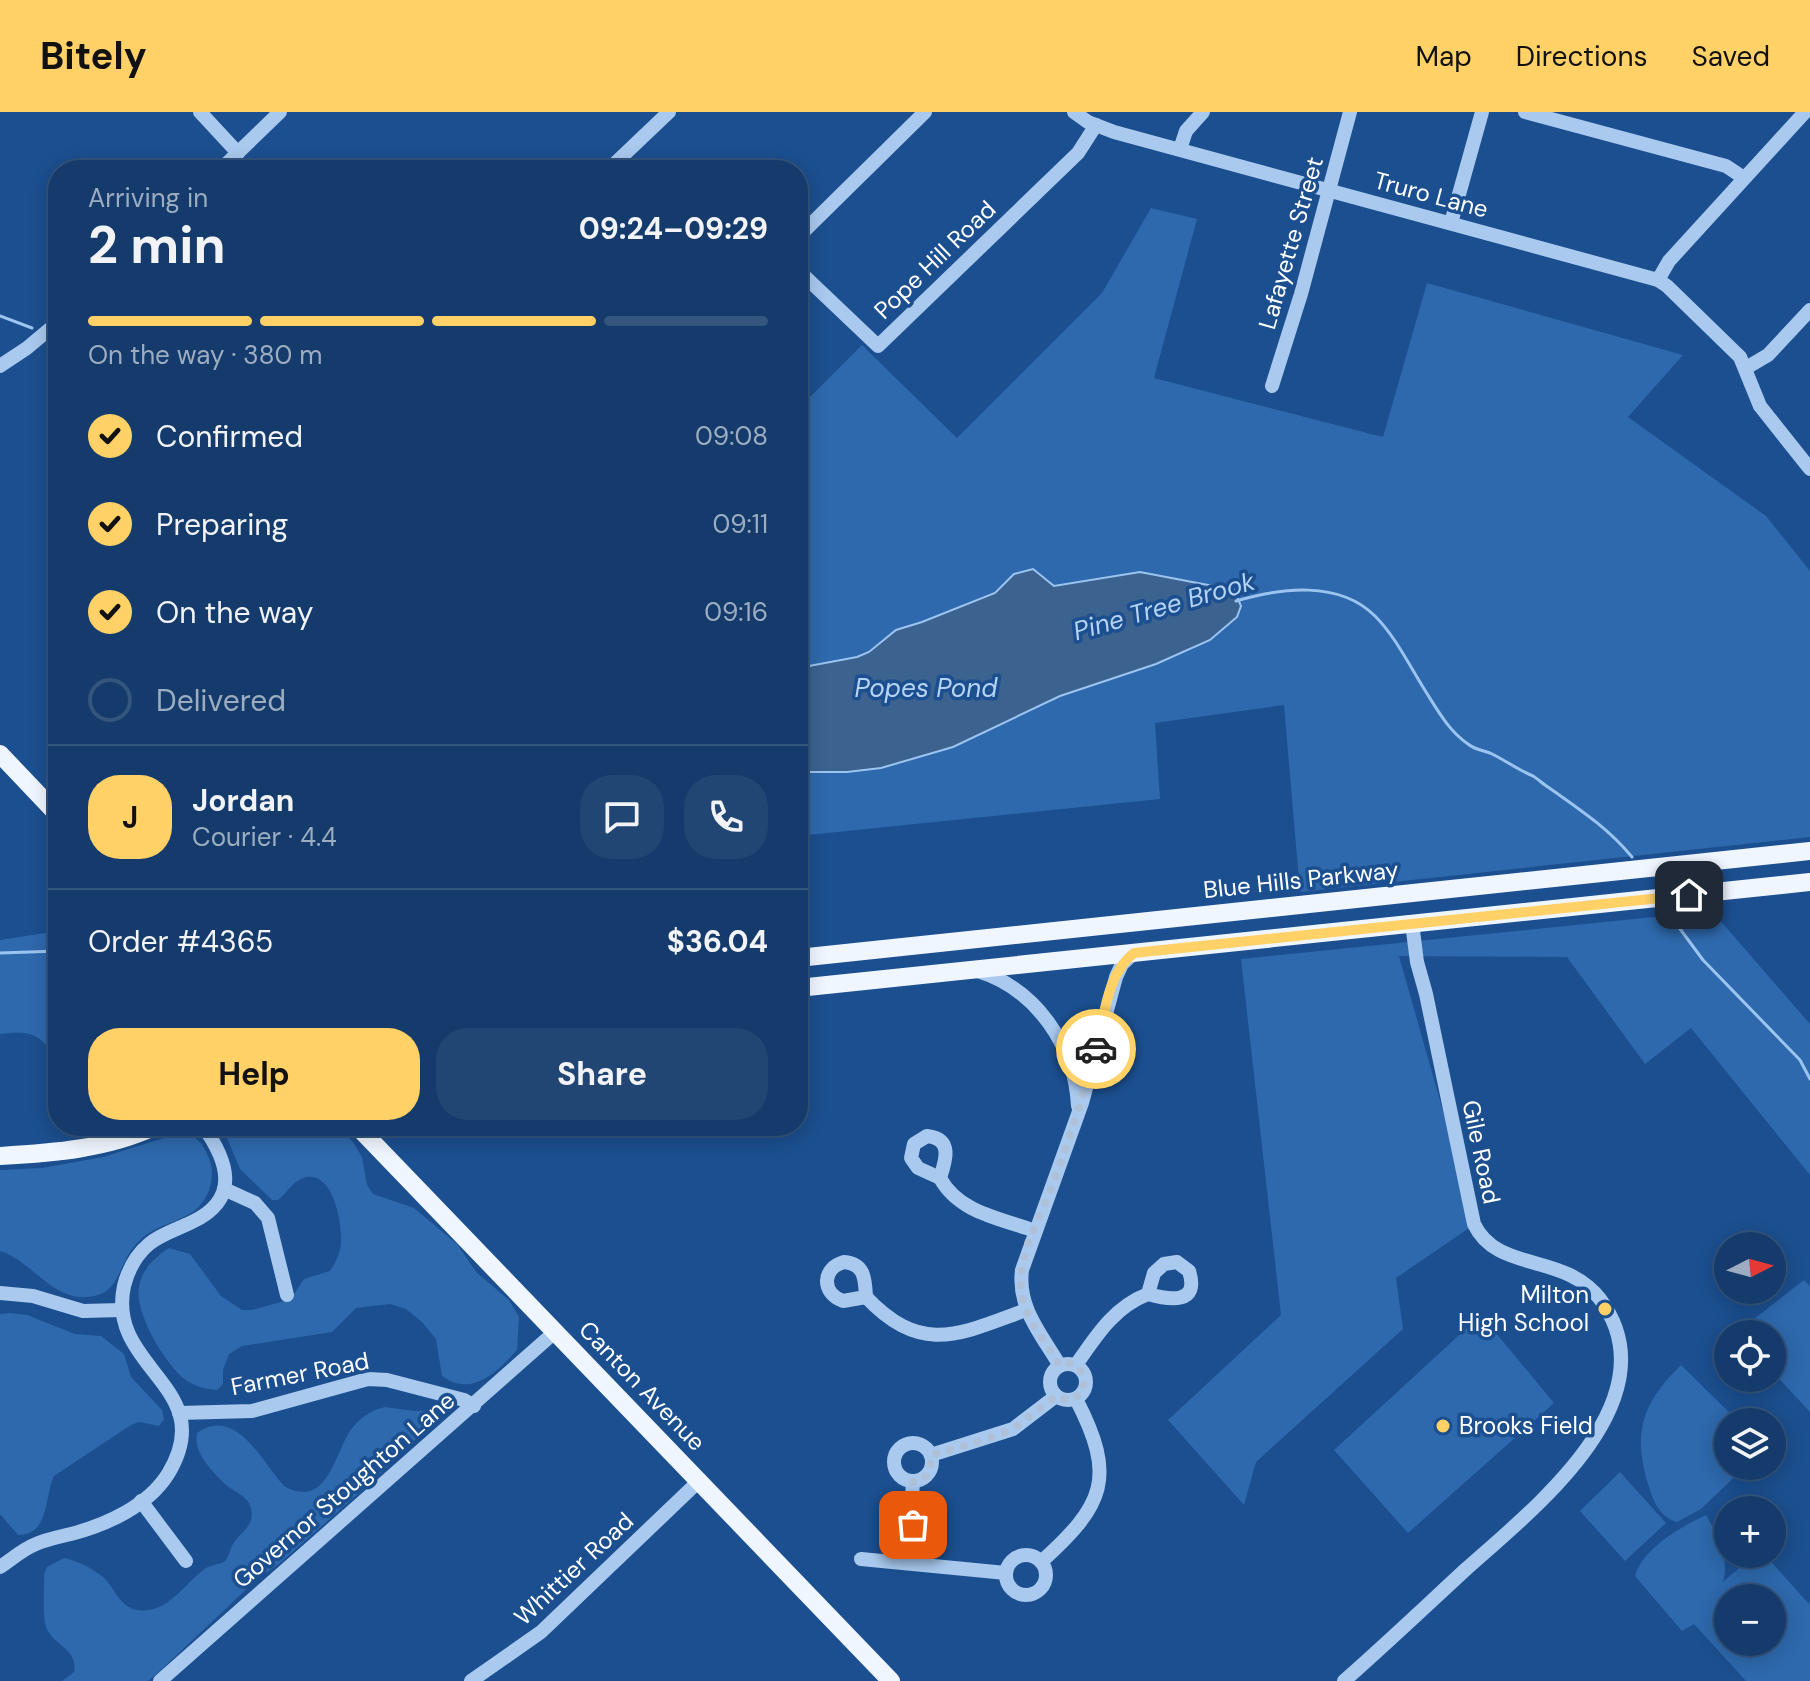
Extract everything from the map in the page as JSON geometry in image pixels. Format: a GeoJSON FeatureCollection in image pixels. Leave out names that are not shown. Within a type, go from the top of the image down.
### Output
{"type":"FeatureCollection","features":[{"type":"Feature","properties":{"kind":"main road"},"geometry":{"type":"LineString","coordinates":[[0,754],[48,804]]}},
{"type":"Feature","properties":{"kind":"main road","name":"Blue Hills Parkway"},"geometry":{"type":"LineString","coordinates":[[808,957],[1810,851]]}},
{"type":"Feature","properties":{"kind":"main road"},"geometry":{"type":"LineString","coordinates":[[808,987],[1810,882]]}},
{"type":"Feature","properties":{"kind":"main road"},"geometry":{"type":"LineString","coordinates":[[870,951],[874,981]]}},
{"type":"Feature","properties":{"kind":"main road"},"geometry":{"type":"LineString","coordinates":[[0,1156],[97,1145],[132,1136]]}},
{"type":"Feature","properties":{"kind":"main road","name":"Canton Avenue"},"geometry":{"type":"LineString","coordinates":[[367,1136],[891,1681]]}},
{"type":"Feature","properties":{"kind":"street"},"geometry":{"type":"LineString","coordinates":[[200,112],[238,153]]}},
{"type":"Feature","properties":{"kind":"street"},"geometry":{"type":"LineString","coordinates":[[231,160],[280,112]]}},
{"type":"Feature","properties":{"kind":"street"},"geometry":{"type":"LineString","coordinates":[[619,160],[669,112]]}},
{"type":"Feature","properties":{"kind":"street"},"geometry":{"type":"LineString","coordinates":[[808,227],[925,112]]}},
{"type":"Feature","properties":{"kind":"street","name":"Truro Lane"},"geometry":{"type":"LineString","coordinates":[[1074,112],[1096,125],[1658,280],[1740,357],[1760,406],[1810,469]]}},
{"type":"Feature","properties":{"kind":"street"},"geometry":{"type":"LineString","coordinates":[[1180,149],[1186,131],[1203,112]]}},
{"type":"Feature","properties":{"kind":"street","name":"Lafayette Street"},"geometry":{"type":"LineString","coordinates":[[1272,386],[1350,112]]}},
{"type":"Feature","properties":{"kind":"street"},"geometry":{"type":"LineString","coordinates":[[1451,223],[1482,112]]}},
{"type":"Feature","properties":{"kind":"street"},"geometry":{"type":"LineString","coordinates":[[1525,112],[1720,164],[1744,178]]}},
{"type":"Feature","properties":{"kind":"street"},"geometry":{"type":"LineString","coordinates":[[1658,280],[1669,261],[1805,112]]}},
{"type":"Feature","properties":{"kind":"street","name":"Pope Hill Road"},"geometry":{"type":"LineString","coordinates":[[808,280],[878,346],[1078,153],[1096,125]]}},
{"type":"Feature","properties":{"kind":"street"},"geometry":{"type":"LineString","coordinates":[[1746,368],[1768,355],[1810,310]]}},
{"type":"Feature","properties":{"kind":"street"},"geometry":{"type":"LineString","coordinates":[[0,366],[48,330]]}},
{"type":"Feature","properties":{"kind":"street","name":"Gile Road"},"geometry":{"type":"LineString","coordinates":[[1344,1681],[1517,1524],[1573,1467],[1606,1418],[1620,1369],[1620,1348],[1615,1329],[1607,1309],[1593,1291],[1560,1269],[1497,1250],[1481,1237],[1474,1224],[1415,952],[1412,923]]}},
{"type":"Feature","properties":{"kind":"street"},"geometry":{"type":"LineString","coordinates":[[1134,953],[1122,964],[1116,977],[1078,1115],[1024,1260],[1021,1278],[1026,1310],[1068,1366],[1083,1374],[1084,1384],[1076,1399],[1066,1401],[1056,1396],[1052,1381],[1055,1370],[1068,1366],[1126,1305],[1148,1294]]}},
{"type":"Feature","properties":{"kind":"street"},"geometry":{"type":"LineString","coordinates":[[975,970],[1019,991],[1040,1012],[1057,1037],[1073,1075],[1078,1115]]}},
{"type":"Feature","properties":{"kind":"street"},"geometry":{"type":"LineString","coordinates":[[1057,1037],[1074,1044],[1084,1044],[1101,1031]]}},
{"type":"Feature","properties":{"kind":"street"},"geometry":{"type":"LineString","coordinates":[[0,1567],[34,1544],[104,1523],[141,1501],[159,1485],[173,1464],[180,1438],[179,1413],[169,1390],[132,1344],[122,1310],[127,1275],[139,1254],[155,1240],[200,1219],[216,1203],[224,1189],[224,1161],[209,1136]]}},
{"type":"Feature","properties":{"kind":"street"},"geometry":{"type":"LineString","coordinates":[[940,1178],[951,1195],[962,1204],[1035,1231]]}},
{"type":"Feature","properties":{"kind":"street"},"geometry":{"type":"LineString","coordinates":[[224,1189],[255,1203],[268,1218],[287,1295]]}},
{"type":"Feature","properties":{"kind":"street"},"geometry":{"type":"LineString","coordinates":[[0,1293],[41,1297],[83,1311],[122,1310]]}},
{"type":"Feature","properties":{"kind":"street"},"geometry":{"type":"LineString","coordinates":[[866,1297],[899,1324],[921,1333],[943,1336],[965,1332],[1026,1310]]}},
{"type":"Feature","properties":{"kind":"street","name":"Governor Stoughton Lane"},"geometry":{"type":"LineString","coordinates":[[160,1681],[556,1331]]}},
{"type":"Feature","properties":{"kind":"street","name":"Farmer Road"},"geometry":{"type":"LineString","coordinates":[[179,1413],[252,1411],[351,1382],[375,1379],[464,1400],[474,1406]]}},
{"type":"Feature","properties":{"kind":"street"},"geometry":{"type":"LineString","coordinates":[[931,1455],[1013,1429],[1056,1396]]}},
{"type":"Feature","properties":{"kind":"street"},"geometry":{"type":"LineString","coordinates":[[1041,1562],[1082,1523],[1098,1493],[1098,1452],[1076,1399]]}},
{"type":"Feature","properties":{"kind":"street"},"geometry":{"type":"LineString","coordinates":[[915,1443],[922,1445],[931,1455],[930,1472],[923,1479],[913,1481],[901,1477],[894,1460],[897,1451],[915,1443]]}},
{"type":"Feature","properties":{"kind":"street","name":"Whittier Road"},"geometry":{"type":"LineString","coordinates":[[471,1681],[541,1632],[700,1480]]}},
{"type":"Feature","properties":{"kind":"street"},"geometry":{"type":"LineString","coordinates":[[908,1563],[913,1481]]}},
{"type":"Feature","properties":{"kind":"street"},"geometry":{"type":"LineString","coordinates":[[141,1501],[186,1561]]}},
{"type":"Feature","properties":{"kind":"street"},"geometry":{"type":"LineString","coordinates":[[1021,1556],[1031,1556],[1045,1568],[1045,1582],[1039,1591],[1030,1595],[1014,1591],[1006,1573],[1011,1561],[1021,1556]]}},
{"type":"Feature","properties":{"kind":"street"},"geometry":{"type":"LineString","coordinates":[[861,1559],[1006,1573]]}},
{"type":"Feature","properties":{"kind":"shaded area"},"geometry":{"type":"Polygon","coordinates":[[[1151,208],[1197,219],[1154,378],[1383,437],[1427,283],[1683,355],[1628,417],[1766,516],[1810,571],[1810,837],[1300,892],[1284,705],[1155,723],[1160,799],[808,835],[808,399],[862,345],[957,438],[1102,293],[1151,208]]]}},
{"type":"Feature","properties":{"kind":"shaded area"},"geometry":{"type":"Polygon","coordinates":[[[1712,911],[1810,1024],[1810,1175],[1691,1028],[1645,1064],[1567,957],[1399,956],[1475,1224],[1396,1278],[1403,1329],[1256,1462],[1244,1505],[1168,1420],[1281,1315],[1241,959],[1712,911]]]}},
{"type":"Feature","properties":{"kind":"shaded area"},"geometry":{"type":"Polygon","coordinates":[[[48,933],[48,1046],[33,1035],[0,1034],[0,940],[48,933]]]}},
{"type":"Feature","properties":{"kind":"shaded area"},"geometry":{"type":"Polygon","coordinates":[[[170,1136],[192,1136],[204,1147],[211,1163],[212,1178],[200,1206],[140,1240],[113,1285],[106,1291],[85,1297],[73,1296],[52,1286],[21,1262],[0,1251],[0,1170],[42,1168],[103,1157],[170,1136]]]}},
{"type":"Feature","properties":{"kind":"shaded area"},"geometry":{"type":"Polygon","coordinates":[[[226,1136],[347,1136],[362,1157],[367,1185],[373,1194],[414,1208],[457,1244],[476,1272],[509,1300],[519,1317],[517,1350],[483,1380],[464,1384],[453,1382],[442,1376],[436,1339],[406,1309],[390,1304],[356,1308],[332,1332],[242,1346],[229,1354],[223,1370],[223,1384],[217,1390],[187,1381],[161,1352],[141,1311],[139,1287],[146,1269],[158,1256],[169,1248],[190,1254],[221,1296],[242,1310],[252,1310],[291,1299],[304,1279],[330,1271],[340,1247],[338,1213],[324,1183],[316,1178],[302,1178],[278,1200],[272,1200],[240,1169],[226,1136]]]}},
{"type":"Feature","properties":{"kind":"shaded area"},"geometry":{"type":"Polygon","coordinates":[[[1804,1280],[1810,1286],[1810,1412],[1786,1386],[1786,1320],[1752,1320],[1773,1304],[1786,1304],[1786,1294],[1804,1280]]]}},
{"type":"Feature","properties":{"kind":"shaded area"},"geometry":{"type":"Polygon","coordinates":[[[0,1314],[27,1315],[75,1334],[101,1336],[124,1354],[131,1377],[162,1410],[164,1419],[159,1426],[139,1422],[131,1425],[54,1476],[41,1522],[36,1529],[18,1535],[0,1514],[0,1314]]]}},
{"type":"Feature","properties":{"kind":"shaded area","name":"Brooks Field"},"geometry":{"type":"Polygon","coordinates":[[[1481,1315],[1554,1403],[1408,1533],[1334,1450],[1481,1315]]]}},
{"type":"Feature","properties":{"kind":"shaded area"},"geometry":{"type":"Polygon","coordinates":[[[1681,1365],[1725,1408],[1714,1408],[1714,1480],[1731,1480],[1701,1509],[1677,1522],[1659,1510],[1641,1453],[1643,1422],[1656,1394],[1681,1365]]]}},
{"type":"Feature","properties":{"kind":"shaded area"},"geometry":{"type":"Polygon","coordinates":[[[385,1407],[438,1410],[440,1415],[378,1476],[279,1564],[256,1580],[148,1681],[62,1681],[74,1672],[74,1665],[70,1654],[46,1626],[44,1574],[47,1567],[64,1558],[80,1563],[103,1577],[126,1605],[137,1610],[148,1610],[174,1598],[205,1568],[225,1561],[233,1544],[249,1524],[252,1514],[249,1503],[225,1484],[205,1461],[198,1448],[197,1433],[211,1426],[224,1426],[236,1431],[258,1452],[284,1486],[299,1492],[310,1491],[327,1476],[353,1427],[370,1413],[385,1407]]]}},
{"type":"Feature","properties":{"kind":"shaded area"},"geometry":{"type":"Polygon","coordinates":[[[1620,1472],[1666,1523],[1625,1561],[1580,1511],[1620,1472]]]}},
{"type":"Feature","properties":{"kind":"shaded area"},"geometry":{"type":"Polygon","coordinates":[[[1706,1515],[1714,1531],[1714,1568],[1725,1568],[1723,1582],[1739,1568],[1777,1568],[1809,1604],[1810,1601],[1810,1681],[1746,1681],[1723,1656],[1786,1656],[1786,1584],[1714,1584],[1714,1646],[1694,1624],[1682,1631],[1635,1576],[1654,1548],[1706,1515]]]}},
{"type":"Feature","properties":{"kind":"water","name":"Popes Pond"},"geometry":{"type":"Polygon","coordinates":[[[1033,569],[1054,586],[1140,572],[1234,590],[1241,606],[1237,617],[1210,640],[1156,664],[1060,696],[953,747],[881,768],[808,772],[808,666],[869,652],[896,630],[995,593],[1014,574],[1033,569]]]}},
{"type":"Feature","properties":{"kind":"waterway"},"geometry":{"type":"LineString","coordinates":[[0,316],[32,328]]}},
{"type":"Feature","properties":{"kind":"waterway","name":"Pine Tree Brook"},"geometry":{"type":"LineString","coordinates":[[1236,601],[1271,593],[1308,590],[1327,592],[1360,604],[1390,633],[1440,713],[1461,739],[1473,748],[1490,753],[1535,777],[1603,827],[1632,857]]}},
{"type":"Feature","properties":{"kind":"waterway","name":"Pine Tree Brook"},"geometry":{"type":"LineString","coordinates":[[1672,918],[1703,960],[1800,1060],[1810,1079]]}},
{"type":"Feature","properties":{"kind":"waterway","name":"Pine Tree Brook"},"geometry":{"type":"LineString","coordinates":[[0,953],[48,951]]}},
{"type":"Feature","properties":{"kind":"way so far"},"geometry":{"type":"LineString","coordinates":[[913,1525],[913,1481],[923,1479],[930,1472],[931,1455],[999,1435],[1018,1426],[1056,1396],[1071,1401],[1083,1391],[1084,1380],[1080,1369],[1070,1363],[1060,1366],[1031,1318],[1024,1303],[1021,1278],[1026,1252],[1078,1115],[1096,1049]]}},
{"type":"Feature","properties":{"kind":"place","name":"Milton High School"},"geometry":{"type":"Point","coordinates":[1605,1309]}},
{"type":"Feature","properties":{"kind":"place","name":"Brooks Field"},"geometry":{"type":"Point","coordinates":[1443,1426]}},
{"type":"Feature","properties":{"kind":"route"},"geometry":{"type":"LineString","coordinates":[[1096,1049],[1116,977],[1122,964],[1134,953],[1689,895]]}}]}
